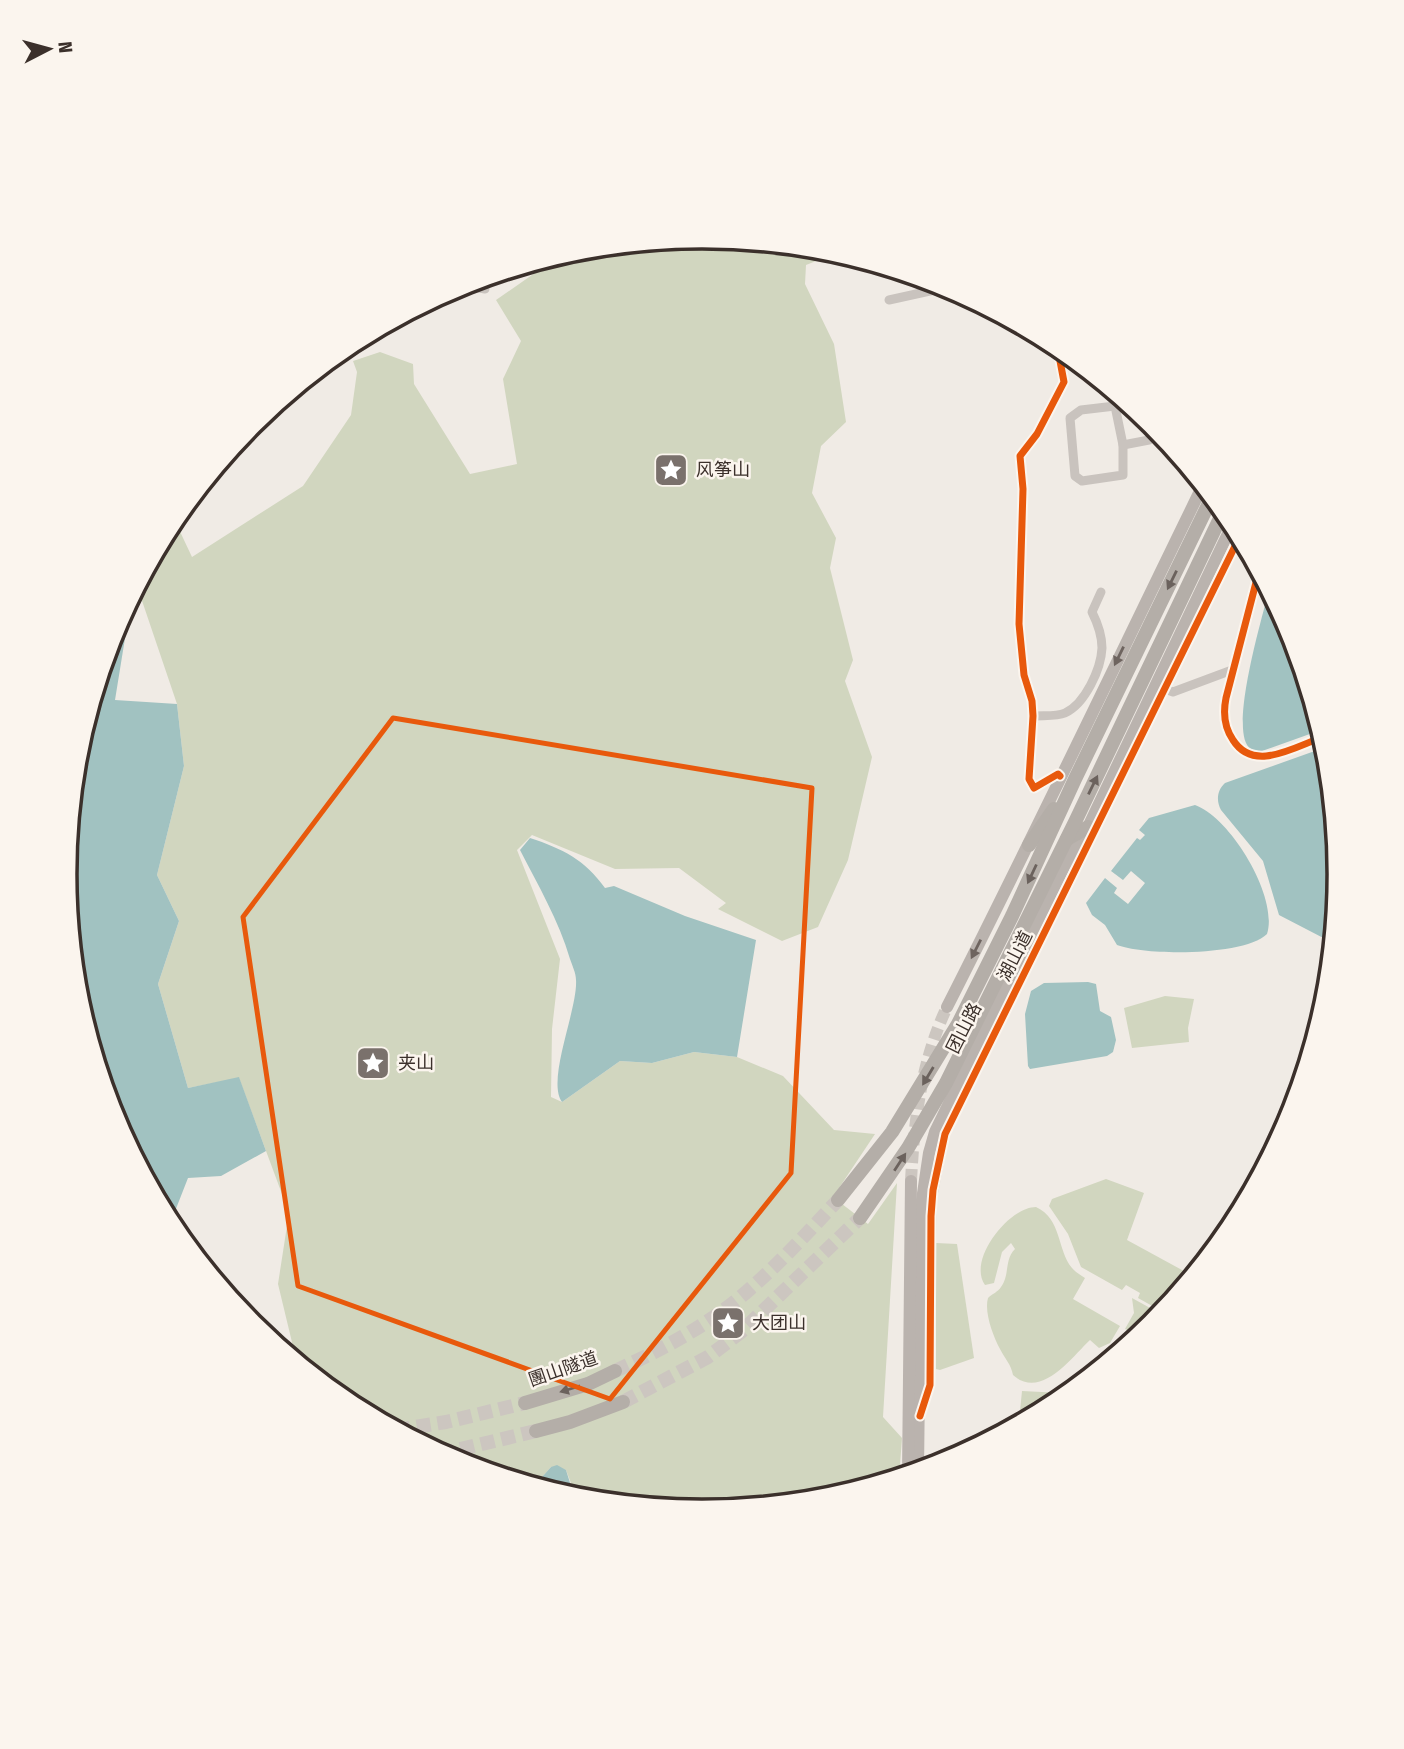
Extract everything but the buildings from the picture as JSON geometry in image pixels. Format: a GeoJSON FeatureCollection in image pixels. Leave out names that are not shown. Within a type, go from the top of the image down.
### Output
{"type":"FeatureCollection","features":[{"type":"Feature","properties":{"kind":"highway"},"geometry":{"type":"LineString","coordinates":[[1184,558],[1203,501]]}},
{"type":"Feature","properties":{"kind":"highway","name":"团山路"},"geometry":{"type":"LineString","coordinates":[[838,1200],[892,1132],[940,1055],[1012,916],[1075,779],[1207,507]]}},
{"type":"Feature","properties":{"kind":"highway","name":"团山路"},"geometry":{"type":"LineString","coordinates":[[860,1217],[893,1172],[946,1083],[1077,834],[1218,522]]}},
{"type":"Feature","properties":{"kind":"highway"},"geometry":{"type":"LineString","coordinates":[[1197,568],[1205,565],[1223,529]]}},
{"type":"Feature","properties":{"kind":"highway"},"geometry":{"type":"LineString","coordinates":[[1029,845],[1075,779]]}},
{"type":"Feature","properties":{"kind":"highway","name":"團山隧道"},"geometry":{"type":"LineString","coordinates":[[525,1403],[588,1384],[615,1371]]}},
{"type":"Feature","properties":{"kind":"highway"},"geometry":{"type":"LineString","coordinates":[[536,1431],[570,1422],[623,1402]]}},
{"type":"Feature","properties":{"kind":"main road","name":"团山路"},"geometry":{"type":"LineString","coordinates":[[947,1007],[1029,845],[1060,776],[1198,494]]}},
{"type":"Feature","properties":{"kind":"main road","name":"团山路"},"geometry":{"type":"LineString","coordinates":[[918,1460],[921,1207],[932,1141],[1064,867],[1077,834],[1161,688],[1227,536]]}},
{"type":"Feature","properties":{"kind":"main road"},"geometry":{"type":"LineString","coordinates":[[908,1464],[911,1181]]}},
{"type":"Feature","properties":{"kind":"street"},"geometry":{"type":"LineString","coordinates":[[889,300],[927,292]]}},
{"type":"Feature","properties":{"kind":"street"},"geometry":{"type":"LineString","coordinates":[[1060,363],[1064,382],[1037,434],[1020,456],[1023,489],[1019,624],[1024,675],[1032,701],[1033,716],[1029,779],[1034,788],[1058,774],[1060,776]]}},
{"type":"Feature","properties":{"kind":"street"},"geometry":{"type":"LineString","coordinates":[[1115,406],[1123,445],[1124,475],[1082,481],[1075,476],[1070,418],[1081,410],[1115,406]]}},
{"type":"Feature","properties":{"kind":"street"},"geometry":{"type":"LineString","coordinates":[[1123,445],[1150,439]]}},
{"type":"Feature","properties":{"kind":"street","name":"湖山道"},"geometry":{"type":"LineString","coordinates":[[920,1416],[930,1385],[931,1208],[945,1134],[1161,688],[1234,547]]}},
{"type":"Feature","properties":{"kind":"street"},"geometry":{"type":"LineString","coordinates":[[1033,716],[1061,715],[1079,702],[1086,691],[1101,653],[1102,646],[1092,612],[1101,592]]}},
{"type":"Feature","properties":{"kind":"street"},"geometry":{"type":"LineString","coordinates":[[1161,688],[1173,692],[1232,670]]}},
{"type":"Feature","properties":{"kind":"highlighted area"},"geometry":{"type":"Polygon","coordinates":[[[393,718],[812,788],[791,1173],[610,1399],[298,1286],[243,917],[393,718]]]}},
{"type":"Feature","properties":{"kind":"green space"},"geometry":{"type":"Polygon","coordinates":[[[702,249],[784,255],[817,261],[806,265],[805,284],[834,344],[846,422],[821,446],[812,493],[836,538],[830,568],[853,660],[845,681],[872,757],[848,860],[818,927],[782,941],[718,909],[726,903],[679,868],[615,869],[532,835],[517,850],[560,959],[552,1029],[551,1097],[562,1102],[620,1061],[652,1063],[694,1052],[737,1057],[783,1076],[834,1130],[875,1134],[833,1197],[868,1224],[897,1183],[883,1417],[902,1438],[900,1467],[824,1487],[743,1498],[702,1500],[620,1494],[572,1485],[566,1470],[551,1467],[541,1478],[501,1466],[463,1452],[389,1416],[355,1394],[293,1346],[278,1284],[289,1213],[239,1078],[188,1088],[158,984],[179,921],[157,875],[184,766],[177,704],[141,598],[180,531],[192,557],[303,486],[351,415],[357,372],[353,361],[380,352],[413,364],[414,384],[470,474],[517,464],[503,379],[521,341],[496,300],[536,272],[620,255],[702,249]]]}},
{"type":"Feature","properties":{"kind":"green space"},"geometry":{"type":"Polygon","coordinates":[[[1165,996],[1194,999],[1188,1028],[1189,1042],[1132,1048],[1124,1008],[1165,996]]]}},
{"type":"Feature","properties":{"kind":"green space"},"geometry":{"type":"Polygon","coordinates":[[[1106,1179],[1144,1193],[1127,1240],[1185,1271],[1153,1306],[1138,1298],[1140,1293],[1126,1285],[1122,1290],[1081,1267],[1068,1234],[1049,1206],[1052,1199],[1106,1179]]]}},
{"type":"Feature","properties":{"kind":"green space"},"geometry":{"type":"Polygon","coordinates":[[[1036,1207],[1044,1212],[1055,1227],[1067,1261],[1085,1278],[1073,1299],[1120,1326],[1110,1343],[1099,1348],[1090,1340],[1055,1374],[1034,1383],[1013,1375],[988,1317],[988,1298],[1004,1282],[1009,1258],[1015,1249],[1011,1243],[1002,1252],[994,1283],[985,1285],[981,1274],[986,1249],[1003,1225],[1025,1209],[1036,1207]]]}},
{"type":"Feature","properties":{"kind":"green space"},"geometry":{"type":"Polygon","coordinates":[[[936,1243],[957,1244],[974,1358],[940,1370],[936,1369],[936,1243]]]}},
{"type":"Feature","properties":{"kind":"green space"},"geometry":{"type":"Polygon","coordinates":[[[1132,1298],[1151,1309],[1128,1330],[1125,1329],[1134,1313],[1132,1298]]]}},
{"type":"Feature","properties":{"kind":"green space"},"geometry":{"type":"Polygon","coordinates":[[[1022,1391],[1051,1392],[1020,1412],[1022,1391]]]}},
{"type":"Feature","properties":{"kind":"water"},"geometry":{"type":"Polygon","coordinates":[[[1265,604],[1294,674],[1311,734],[1262,751],[1251,749],[1245,739],[1243,722],[1254,648],[1265,604]]]}},
{"type":"Feature","properties":{"kind":"water"},"geometry":{"type":"Polygon","coordinates":[[[126,633],[115,700],[177,704],[184,766],[157,875],[179,921],[158,984],[188,1088],[239,1077],[266,1151],[221,1176],[188,1178],[175,1211],[141,1151],[110,1075],[98,1036],[82,956],[77,874],[82,793],[98,713],[126,633]]]}},
{"type":"Feature","properties":{"kind":"water"},"geometry":{"type":"Polygon","coordinates":[[[1315,751],[1326,834],[1324,938],[1279,915],[1263,861],[1219,807],[1219,792],[1225,783],[1315,751]]]}},
{"type":"Feature","properties":{"kind":"water"},"geometry":{"type":"Polygon","coordinates":[[[1195,805],[1209,812],[1223,825],[1249,860],[1266,900],[1269,918],[1267,934],[1238,947],[1195,952],[1150,951],[1117,945],[1105,925],[1092,915],[1086,903],[1105,878],[1117,888],[1114,893],[1128,904],[1145,883],[1131,871],[1123,880],[1111,871],[1137,838],[1140,840],[1145,835],[1139,830],[1149,818],[1195,805]]]}},
{"type":"Feature","properties":{"kind":"water"},"geometry":{"type":"Polygon","coordinates":[[[530,838],[553,846],[581,862],[605,888],[614,886],[685,916],[756,940],[737,1057],[694,1052],[652,1063],[620,1061],[562,1102],[558,1092],[558,1078],[576,977],[554,917],[520,850],[530,838]]]}},
{"type":"Feature","properties":{"kind":"water"},"geometry":{"type":"Polygon","coordinates":[[[1044,983],[1096,984],[1100,1011],[1111,1017],[1116,1040],[1113,1052],[1107,1056],[1030,1069],[1025,1014],[1031,991],[1044,983]]]}},
{"type":"Feature","properties":{"kind":"water"},"geometry":{"type":"Polygon","coordinates":[[[557,1465],[566,1470],[571,1485],[541,1478],[551,1467],[557,1465]]]}},
{"type":"Feature","properties":{"kind":"tunnel"},"geometry":{"type":"LineString","coordinates":[[911,1181],[920,1092],[931,1049],[947,1007]]}},
{"type":"Feature","properties":{"kind":"tunnel"},"geometry":{"type":"LineString","coordinates":[[615,1371],[686,1335],[736,1301],[785,1256],[838,1200]]}},
{"type":"Feature","properties":{"kind":"tunnel"},"geometry":{"type":"LineString","coordinates":[[623,1402],[708,1357],[741,1332],[860,1218]]}},
{"type":"Feature","properties":{"kind":"tunnel"},"geometry":{"type":"LineString","coordinates":[[411,1428],[525,1403]]}},
{"type":"Feature","properties":{"kind":"tunnel"},"geometry":{"type":"LineString","coordinates":[[458,1450],[536,1431]]}},
{"type":"Feature","properties":{"kind":"cycle path"},"geometry":{"type":"LineString","coordinates":[[1060,363],[1064,382],[1037,434],[1020,456],[1023,489],[1019,624],[1024,675],[1032,701],[1033,716],[1029,779],[1034,788],[1058,774],[1060,776]]}},
{"type":"Feature","properties":{"kind":"cycle path"},"geometry":{"type":"LineString","coordinates":[[920,1416],[930,1385],[931,1216],[933,1190],[945,1134],[1234,548]]}},
{"type":"Feature","properties":{"kind":"cycle path"},"geometry":{"type":"LineString","coordinates":[[1255,584],[1226,698],[1226,725],[1233,740],[1242,750],[1252,755],[1275,755],[1312,741]]}},
{"type":"Feature","properties":{"kind":"place","name":"风筝山"},"geometry":{"type":"Point","coordinates":[671,470]}},
{"type":"Feature","properties":{"kind":"place","name":"夹山"},"geometry":{"type":"Point","coordinates":[373,1063]}},
{"type":"Feature","properties":{"kind":"place","name":"大团山"},"geometry":{"type":"Point","coordinates":[728,1323]}}]}
